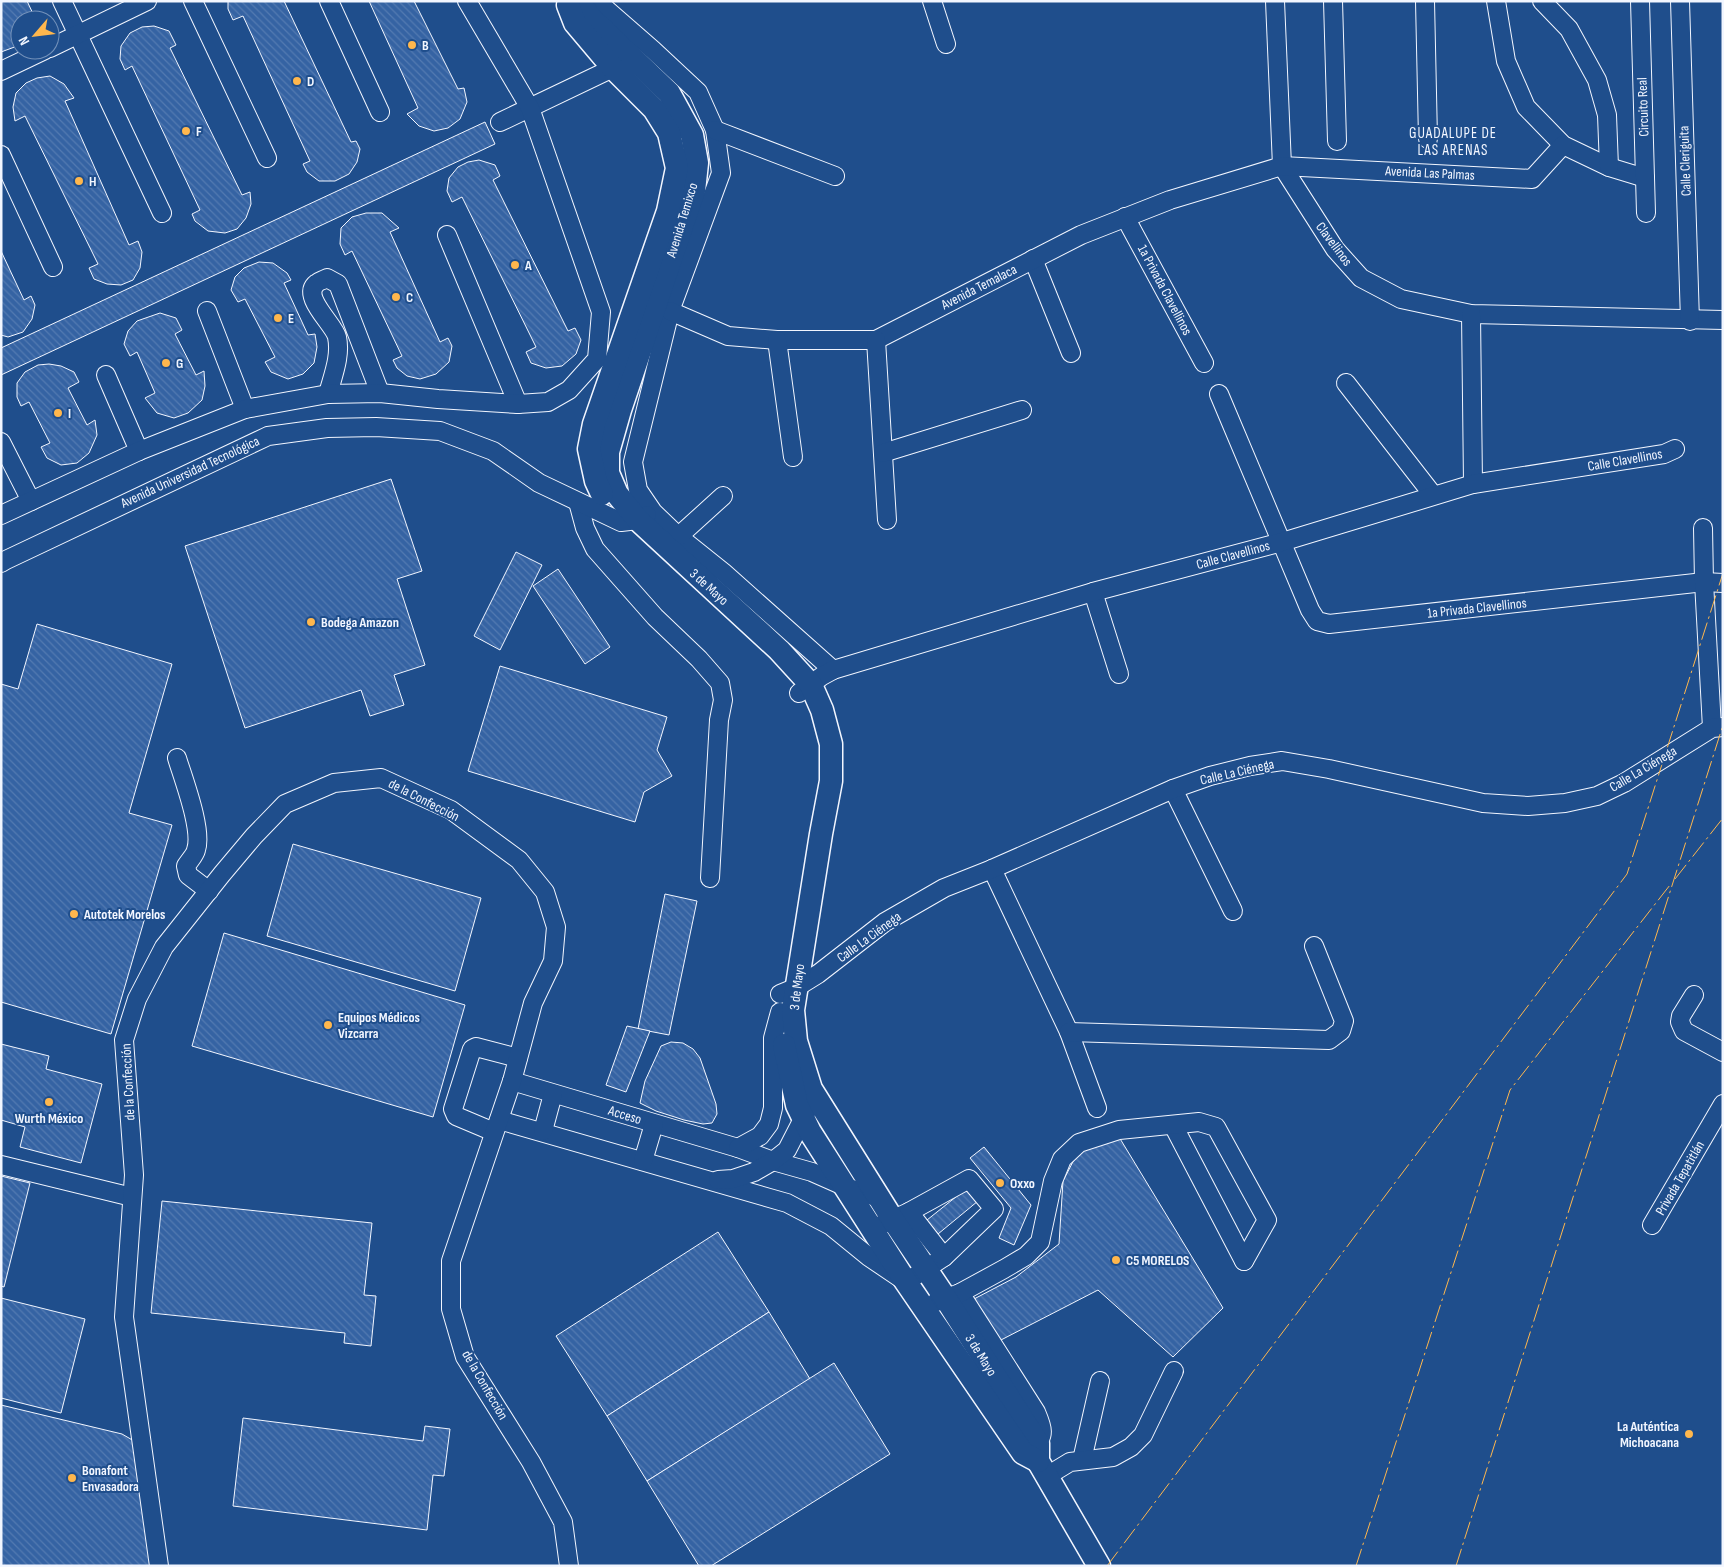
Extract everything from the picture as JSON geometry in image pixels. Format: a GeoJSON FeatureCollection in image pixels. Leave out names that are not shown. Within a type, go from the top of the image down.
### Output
{"type":"FeatureCollection","features":[{"type":"Feature","properties":{"kind":"main road"},"geometry":{"type":"LineString","coordinates":[[568,1],[575,23],[622,62],[654,108],[669,133],[677,168],[668,211],[594,424],[590,449],[596,481],[611,512],[637,518],[637,540],[805,689]]}},
{"type":"Feature","properties":{"kind":"main road","name":"Avenida Temixco"},"geometry":{"type":"LineString","coordinates":[[579,1],[622,62],[669,93],[692,135],[697,163],[694,191],[608,452],[608,473]]}},
{"type":"Feature","properties":{"kind":"main road","name":"3 de Mayo"},"geometry":{"type":"LineString","coordinates":[[608,473],[617,494],[637,518],[672,542],[779,650],[805,689],[822,710],[831,744],[831,781],[785,998],[793,1010],[796,1041],[813,1093],[879,1198],[901,1216],[935,1263],[1036,1458],[1100,1566]]}},
{"type":"Feature","properties":{"kind":"main road"},"geometry":{"type":"LineString","coordinates":[[785,998],[784,1051],[798,1104],[810,1132],[922,1306],[1036,1458]]}},
{"type":"Feature","properties":{"kind":"street"},"geometry":{"type":"LineString","coordinates":[[62,1],[162,213]]}},
{"type":"Feature","properties":{"kind":"street"},"geometry":{"type":"LineString","coordinates":[[60,43],[148,1]]}},
{"type":"Feature","properties":{"kind":"street"},"geometry":{"type":"LineString","coordinates":[[194,1],[267,158]]}},
{"type":"Feature","properties":{"kind":"street"},"geometry":{"type":"LineString","coordinates":[[329,1],[380,112]]}},
{"type":"Feature","properties":{"kind":"street"},"geometry":{"type":"LineString","coordinates":[[1,515],[139,451],[245,409],[328,394],[380,393],[518,404],[548,402],[569,390],[598,359],[601,312],[530,108],[467,1]]}},
{"type":"Feature","properties":{"kind":"street"},"geometry":{"type":"LineString","coordinates":[[600,1],[606,9],[698,92],[716,130],[721,173],[670,311],[633,462],[638,490],[637,518]]}},
{"type":"Feature","properties":{"kind":"street"},"geometry":{"type":"LineString","coordinates":[[932,1],[946,44]]}},
{"type":"Feature","properties":{"kind":"street"},"geometry":{"type":"LineString","coordinates":[[1275,1],[1282,166]]}},
{"type":"Feature","properties":{"kind":"street"},"geometry":{"type":"LineString","coordinates":[[1333,1],[1337,141]]}},
{"type":"Feature","properties":{"kind":"street"},"geometry":{"type":"LineString","coordinates":[[1425,1],[1428,139]]}},
{"type":"Feature","properties":{"kind":"street"},"geometry":{"type":"LineString","coordinates":[[1496,1],[1506,61],[1526,107],[1563,145],[1609,167],[1645,178]]}},
{"type":"Feature","properties":{"kind":"street"},"geometry":{"type":"LineString","coordinates":[[1542,1],[1569,29],[1597,80],[1606,115],[1609,167]]}},
{"type":"Feature","properties":{"kind":"street","name":"Circuito Real"},"geometry":{"type":"LineString","coordinates":[[1640,1],[1646,213]]}},
{"type":"Feature","properties":{"kind":"street","name":"Calle Cleriguita"},"geometry":{"type":"LineString","coordinates":[[1680,1],[1690,321]]}},
{"type":"Feature","properties":{"kind":"street"},"geometry":{"type":"LineString","coordinates":[[1,71],[24,60]]}},
{"type":"Feature","properties":{"kind":"street"},"geometry":{"type":"LineString","coordinates":[[500,122],[622,62]]}},
{"type":"Feature","properties":{"kind":"street"},"geometry":{"type":"LineString","coordinates":[[716,130],[835,176]]}},
{"type":"Feature","properties":{"kind":"street","name":"Avenida Las Palmas"},"geometry":{"type":"LineString","coordinates":[[1282,166],[1532,179],[1563,145]]}},
{"type":"Feature","properties":{"kind":"street"},"geometry":{"type":"LineString","coordinates":[[1,155],[53,267]]}},
{"type":"Feature","properties":{"kind":"street","name":"Avenida Temalaca"},"geometry":{"type":"LineString","coordinates":[[670,311],[728,336],[777,340],[876,340],[1081,235],[1170,200],[1282,166]]}},
{"type":"Feature","properties":{"kind":"street","name":"Clavellinos"},"geometry":{"type":"LineString","coordinates":[[1282,166],[1335,249],[1361,278],[1402,299],[1472,314],[1690,321],[1723,320]]}},
{"type":"Feature","properties":{"kind":"street","name":"1a Privada Clavellinos"},"geometry":{"type":"LineString","coordinates":[[1126,217],[1204,363]]}},
{"type":"Feature","properties":{"kind":"street"},"geometry":{"type":"LineString","coordinates":[[447,235],[518,404]]}},
{"type":"Feature","properties":{"kind":"street"},"geometry":{"type":"LineString","coordinates":[[1033,259],[1071,353]]}},
{"type":"Feature","properties":{"kind":"street"},"geometry":{"type":"LineString","coordinates":[[328,394],[338,355],[337,335],[315,304],[312,291],[316,284],[327,278],[338,284],[380,393]]}},
{"type":"Feature","properties":{"kind":"street"},"geometry":{"type":"LineString","coordinates":[[207,311],[245,409]]}},
{"type":"Feature","properties":{"kind":"street"},"geometry":{"type":"LineString","coordinates":[[1472,314],[1473,484]]}},
{"type":"Feature","properties":{"kind":"street"},"geometry":{"type":"LineString","coordinates":[[777,340],[793,457]]}},
{"type":"Feature","properties":{"kind":"street"},"geometry":{"type":"LineString","coordinates":[[876,340],[887,520]]}},
{"type":"Feature","properties":{"kind":"street"},"geometry":{"type":"LineString","coordinates":[[106,375],[139,451]]}},
{"type":"Feature","properties":{"kind":"street"},"geometry":{"type":"LineString","coordinates":[[1346,382],[1433,496]]}},
{"type":"Feature","properties":{"kind":"street"},"geometry":{"type":"LineString","coordinates":[[1219,394],[1282,542]]}},
{"type":"Feature","properties":{"kind":"street"},"geometry":{"type":"LineString","coordinates":[[883,453],[1022,410]]}},
{"type":"Feature","properties":{"kind":"street","name":"Avenida Universidad Tecnológica"},"geometry":{"type":"LineString","coordinates":[[1,563],[268,436],[327,428],[366,427],[440,431],[492,451],[539,483],[578,502],[637,518]]}},
{"type":"Feature","properties":{"kind":"street"},"geometry":{"type":"LineString","coordinates":[[1,442],[31,501]]}},
{"type":"Feature","properties":{"kind":"street","name":"Calle Clavellinos"},"geometry":{"type":"LineString","coordinates":[[805,689],[833,670],[1093,592],[1282,542],[1473,484],[1664,454],[1675,449]]}},
{"type":"Feature","properties":{"kind":"street"},"geometry":{"type":"LineString","coordinates":[[723,496],[672,542],[723,572],[833,670]]}},
{"type":"Feature","properties":{"kind":"street"},"geometry":{"type":"LineString","coordinates":[[578,502],[585,528],[595,549],[655,617],[699,659],[720,683],[722,700],[718,720],[710,878]]}},
{"type":"Feature","properties":{"kind":"street"},"geometry":{"type":"LineString","coordinates":[[1703,528],[1704,582],[1717,728]]}},
{"type":"Feature","properties":{"kind":"street","name":"1a Privada Clavellinos"},"geometry":{"type":"LineString","coordinates":[[1282,542],[1310,610],[1317,622],[1329,624],[1704,582],[1723,583]]}},
{"type":"Feature","properties":{"kind":"street"},"geometry":{"type":"LineString","coordinates":[[1093,592],[1119,674]]}},
{"type":"Feature","properties":{"kind":"street","name":"Calle La Ciénega"},"geometry":{"type":"LineString","coordinates":[[785,998],[885,922],[944,888],[992,869],[1173,789],[1210,776],[1250,766],[1282,762],[1329,768],[1484,803],[1528,806],[1565,803],[1597,796],[1624,783],[1717,728]]}},
{"type":"Feature","properties":{"kind":"street"},"geometry":{"type":"LineString","coordinates":[[177,758],[190,800],[197,833],[197,849],[186,866],[188,875],[209,891]]}},
{"type":"Feature","properties":{"kind":"street","name":"de la Confección"},"geometry":{"type":"LineString","coordinates":[[159,1566],[124,1317],[134,1175],[124,1040],[137,999],[164,947],[254,836],[285,804],[334,783],[381,778],[451,810],[519,860],[545,892],[556,927],[553,961],[533,1003],[512,1081],[451,1262],[451,1309],[465,1357],[531,1462],[564,1522],[569,1566]]}},
{"type":"Feature","properties":{"kind":"street"},"geometry":{"type":"LineString","coordinates":[[1173,789],[1233,911]]}},
{"type":"Feature","properties":{"kind":"street"},"geometry":{"type":"LineString","coordinates":[[992,869],[1069,1032],[1097,1108]]}},
{"type":"Feature","properties":{"kind":"street"},"geometry":{"type":"LineString","coordinates":[[1069,1032],[1329,1040],[1341,1031],[1344,1021],[1314,946]]}},
{"type":"Feature","properties":{"kind":"street"},"geometry":{"type":"LineString","coordinates":[[1694,995],[1681,1016],[1680,1022],[1684,1030],[1723,1052]]}},
{"type":"Feature","properties":{"kind":"street"},"geometry":{"type":"LineString","coordinates":[[738,1148],[760,1136],[769,1124],[773,1108],[773,1038],[785,998]]}},
{"type":"Feature","properties":{"kind":"street"},"geometry":{"type":"LineString","coordinates":[[518,1058],[476,1047],[472,1049],[453,1109],[456,1116],[496,1126],[543,1132],[787,1203],[831,1226],[869,1257],[906,1282],[935,1263],[994,1210],[969,1179],[901,1216],[872,1228]]}},
{"type":"Feature","properties":{"kind":"street","name":"Acceso"},"geometry":{"type":"LineString","coordinates":[[512,1081],[738,1148],[773,1161],[812,1172],[846,1187],[879,1198]]}},
{"type":"Feature","properties":{"kind":"street"},"geometry":{"type":"LineString","coordinates":[[707,1180],[734,1179],[754,1172],[787,1150],[804,1119],[813,1093]]}},
{"type":"Feature","properties":{"kind":"street"},"geometry":{"type":"LineString","coordinates":[[543,1132],[553,1094]]}},
{"type":"Feature","properties":{"kind":"street","name":"Privada Tepatitlán"},"geometry":{"type":"LineString","coordinates":[[1652,1225],[1723,1104]]}},
{"type":"Feature","properties":{"kind":"street"},"geometry":{"type":"LineString","coordinates":[[922,1306],[953,1296],[1026,1256],[1040,1242],[1054,1182],[1062,1159],[1079,1143],[1119,1130],[1200,1122],[1216,1127],[1267,1220],[1244,1261],[1173,1125]]}},
{"type":"Feature","properties":{"kind":"street"},"geometry":{"type":"LineString","coordinates":[[643,1161],[654,1124]]}},
{"type":"Feature","properties":{"kind":"street"},"geometry":{"type":"LineString","coordinates":[[1,1165],[132,1197]]}},
{"type":"Feature","properties":{"kind":"street"},"geometry":{"type":"LineString","coordinates":[[1036,1458],[1070,1462],[1113,1457],[1131,1447],[1143,1435],[1174,1371]]}},
{"type":"Feature","properties":{"kind":"street"},"geometry":{"type":"LineString","coordinates":[[1082,1460],[1100,1381]]}},
{"type":"Feature","properties":{"kind":"building"},"geometry":{"type":"Polygon","coordinates":[[[1,1],[27,1],[31,10],[10,10],[10,49],[1,52],[1,1]]]}},
{"type":"Feature","properties":{"kind":"building","name":"D"},"geometry":{"type":"Polygon","coordinates":[[[228,1],[284,1],[351,142],[356,141],[360,149],[357,162],[349,174],[335,181],[319,181],[307,172],[303,164],[310,161],[243,16],[233,20],[228,9],[228,1]]]}},
{"type":"Feature","properties":{"kind":"building","name":"B"},"geometry":{"type":"Polygon","coordinates":[[[369,1],[414,1],[458,89],[464,88],[467,102],[460,119],[448,128],[434,131],[419,126],[407,114],[418,108],[369,1]]]}},
{"type":"Feature","properties":{"kind":"building","name":"F"},"geometry":{"type":"Polygon","coordinates":[[[154,26],[169,31],[176,45],[170,48],[242,195],[250,192],[251,204],[246,218],[237,229],[225,233],[208,231],[195,221],[192,214],[200,210],[132,66],[125,70],[120,59],[121,46],[130,33],[142,27],[154,26]]]}},
{"type":"Feature","properties":{"kind":"building","name":"H"},"geometry":{"type":"Polygon","coordinates":[[[50,76],[64,84],[74,98],[65,101],[129,245],[138,241],[142,252],[140,268],[133,280],[121,285],[107,284],[94,279],[89,268],[98,264],[25,116],[15,121],[13,107],[16,93],[26,83],[37,78],[50,76]]]}},
{"type":"Feature","properties":{"kind":"building"},"geometry":{"type":"Polygon","coordinates":[[[485,122],[495,144],[1,375],[1,348],[485,122]]]}},
{"type":"Feature","properties":{"kind":"building","name":"A"},"geometry":{"type":"Polygon","coordinates":[[[479,160],[495,165],[500,176],[493,180],[568,331],[575,328],[581,340],[576,354],[562,366],[546,368],[531,363],[526,352],[536,347],[462,197],[452,202],[447,191],[449,178],[458,167],[468,162],[479,160]]]}},
{"type":"Feature","properties":{"kind":"building","name":"C"},"geometry":{"type":"Polygon","coordinates":[[[366,213],[382,213],[399,228],[390,232],[440,342],[448,338],[452,346],[449,362],[436,374],[420,379],[407,376],[397,368],[393,360],[402,356],[352,251],[345,255],[340,244],[341,228],[352,217],[366,213]]]}},
{"type":"Feature","properties":{"kind":"building"},"geometry":{"type":"Polygon","coordinates":[[[1,251],[24,300],[31,296],[35,305],[32,319],[23,332],[8,337],[1,335],[1,251]]]}},
{"type":"Feature","properties":{"kind":"building","name":"E"},"geometry":{"type":"Polygon","coordinates":[[[259,262],[273,263],[287,273],[291,280],[284,283],[308,335],[315,334],[317,347],[314,363],[303,374],[288,379],[271,372],[265,362],[275,357],[245,299],[238,302],[231,290],[235,277],[244,268],[259,262]]]}},
{"type":"Feature","properties":{"kind":"building","name":"G"},"geometry":{"type":"Polygon","coordinates":[[[160,313],[176,318],[182,330],[175,334],[196,375],[204,371],[205,386],[202,400],[188,413],[174,418],[157,413],[145,398],[155,393],[137,352],[130,356],[124,344],[128,331],[137,321],[160,313]]]}},
{"type":"Feature","properties":{"kind":"building","name":"I"},"geometry":{"type":"Polygon","coordinates":[[[38,365],[61,366],[74,372],[79,382],[68,388],[87,425],[95,420],[97,435],[89,453],[77,463],[61,465],[47,458],[41,447],[50,443],[29,402],[21,406],[17,397],[17,383],[25,372],[38,365]]]}},
{"type":"Feature","properties":{"kind":"building","name":"Bodega Amazon"},"geometry":{"type":"Polygon","coordinates":[[[391,479],[422,571],[397,579],[425,665],[394,675],[404,705],[370,716],[361,690],[245,728],[185,546],[391,479]]]}},
{"type":"Feature","properties":{"kind":"building"},"geometry":{"type":"Polygon","coordinates":[[[516,552],[542,565],[500,650],[474,636],[516,552]]]}},
{"type":"Feature","properties":{"kind":"building"},"geometry":{"type":"Polygon","coordinates":[[[558,569],[610,647],[585,664],[533,586],[558,569]]]}},
{"type":"Feature","properties":{"kind":"building","name":"Autotek Morelos"},"geometry":{"type":"Polygon","coordinates":[[[37,624],[172,664],[129,813],[172,825],[111,1034],[1,1002],[1,684],[18,689],[37,624]]]}},
{"type":"Feature","properties":{"kind":"building"},"geometry":{"type":"Polygon","coordinates":[[[500,666],[667,717],[657,750],[672,776],[644,792],[635,822],[468,771],[500,666]]]}},
{"type":"Feature","properties":{"kind":"building"},"geometry":{"type":"Polygon","coordinates":[[[293,844],[481,898],[455,991],[267,936],[293,844]]]}},
{"type":"Feature","properties":{"kind":"building"},"geometry":{"type":"Polygon","coordinates":[[[665,894],[697,901],[669,1035],[638,1029],[665,894]]]}},
{"type":"Feature","properties":{"kind":"building","name":"Equipos Médicos Vizcarra"},"geometry":{"type":"Polygon","coordinates":[[[224,933],[465,1005],[433,1117],[192,1046],[224,933]]]}},
{"type":"Feature","properties":{"kind":"building"},"geometry":{"type":"Polygon","coordinates":[[[627,1026],[650,1031],[626,1092],[606,1085],[627,1026]]]}},
{"type":"Feature","properties":{"kind":"building"},"geometry":{"type":"Polygon","coordinates":[[[671,1042],[683,1043],[693,1049],[700,1058],[716,1104],[717,1114],[712,1123],[703,1124],[684,1120],[656,1111],[640,1103],[645,1081],[661,1046],[671,1042]]]}},
{"type":"Feature","properties":{"kind":"building","name":"Wurth México"},"geometry":{"type":"Polygon","coordinates":[[[1,1044],[49,1056],[46,1069],[102,1084],[81,1163],[20,1147],[25,1127],[1,1120],[1,1044]]]}},
{"type":"Feature","properties":{"kind":"building","name":"C5 MORELOS"},"geometry":{"type":"Polygon","coordinates":[[[1119,1137],[1223,1308],[1173,1357],[1098,1290],[999,1341],[974,1299],[1016,1277],[1059,1244],[1063,1181],[1079,1150],[1119,1137]]]}},
{"type":"Feature","properties":{"kind":"building"},"geometry":{"type":"Polygon","coordinates":[[[984,1147],[1031,1205],[1014,1245],[999,1238],[1011,1208],[970,1158],[984,1147]]]}},
{"type":"Feature","properties":{"kind":"building"},"geometry":{"type":"Polygon","coordinates":[[[1,1176],[30,1183],[4,1287],[1,1286],[1,1176]]]}},
{"type":"Feature","properties":{"kind":"building"},"geometry":{"type":"Polygon","coordinates":[[[967,1188],[978,1201],[938,1234],[927,1220],[967,1188]]]}},
{"type":"Feature","properties":{"kind":"building"},"geometry":{"type":"Polygon","coordinates":[[[162,1201],[372,1223],[364,1295],[376,1296],[371,1346],[344,1343],[345,1333],[151,1313],[162,1201]]]}},
{"type":"Feature","properties":{"kind":"building"},"geometry":{"type":"Polygon","coordinates":[[[718,1232],[769,1312],[607,1416],[556,1336],[718,1232]]]}},
{"type":"Feature","properties":{"kind":"building"},"geometry":{"type":"Polygon","coordinates":[[[1,1298],[85,1319],[61,1413],[1,1398],[1,1298]]]}},
{"type":"Feature","properties":{"kind":"building"},"geometry":{"type":"Polygon","coordinates":[[[769,1312],[810,1379],[647,1481],[607,1416],[769,1312]]]}},
{"type":"Feature","properties":{"kind":"building"},"geometry":{"type":"Polygon","coordinates":[[[834,1363],[890,1454],[711,1566],[699,1566],[647,1481],[834,1363]]]}},
{"type":"Feature","properties":{"kind":"building","name":"Bonafont Envasadora"},"geometry":{"type":"Polygon","coordinates":[[[1,1405],[122,1434],[134,1441],[156,1566],[1,1566],[1,1405]]]}},
{"type":"Feature","properties":{"kind":"building"},"geometry":{"type":"Polygon","coordinates":[[[243,1418],[423,1441],[425,1426],[450,1429],[444,1476],[433,1475],[427,1530],[233,1506],[243,1418]]]}},
{"type":"Feature","properties":{"kind":"power"},"geometry":{"type":"LineString","coordinates":[[1107,1566],[1627,874],[1723,573]]}},
{"type":"Feature","properties":{"kind":"power"},"geometry":{"type":"LineString","coordinates":[[1456,1566],[1723,725]]}},
{"type":"Feature","properties":{"kind":"power"},"geometry":{"type":"LineString","coordinates":[[1675,879],[1723,818]]}},
{"type":"Feature","properties":{"kind":"power"},"geometry":{"type":"LineString","coordinates":[[1356,1566],[1510,1090],[1670,885]]}},
{"type":"Feature","properties":{"kind":"place","name":"B"},"geometry":{"type":"Point","coordinates":[412,45]}},
{"type":"Feature","properties":{"kind":"place","name":"D"},"geometry":{"type":"Point","coordinates":[297,81]}},
{"type":"Feature","properties":{"kind":"place","name":"F"},"geometry":{"type":"Point","coordinates":[186,131]}},
{"type":"Feature","properties":{"kind":"place","name":"H"},"geometry":{"type":"Point","coordinates":[79,181]}},
{"type":"Feature","properties":{"kind":"place","name":"A"},"geometry":{"type":"Point","coordinates":[515,265]}},
{"type":"Feature","properties":{"kind":"place","name":"C"},"geometry":{"type":"Point","coordinates":[396,297]}},
{"type":"Feature","properties":{"kind":"place","name":"E"},"geometry":{"type":"Point","coordinates":[278,318]}},
{"type":"Feature","properties":{"kind":"place","name":"G"},"geometry":{"type":"Point","coordinates":[166,363]}},
{"type":"Feature","properties":{"kind":"place","name":"I"},"geometry":{"type":"Point","coordinates":[58,413]}},
{"type":"Feature","properties":{"kind":"place","name":"Bodega Amazon"},"geometry":{"type":"Point","coordinates":[311,622]}},
{"type":"Feature","properties":{"kind":"place","name":"Autotek Morelos"},"geometry":{"type":"Point","coordinates":[74,914]}},
{"type":"Feature","properties":{"kind":"place","name":"Equipos Médicos Vizcarra"},"geometry":{"type":"Point","coordinates":[328,1025]}},
{"type":"Feature","properties":{"kind":"place","name":"Wurth México"},"geometry":{"type":"Point","coordinates":[49,1102]}},
{"type":"Feature","properties":{"kind":"place","name":"Oxxo"},"geometry":{"type":"Point","coordinates":[1000,1183]}},
{"type":"Feature","properties":{"kind":"place","name":"C5 MORELOS"},"geometry":{"type":"Point","coordinates":[1116,1260]}},
{"type":"Feature","properties":{"kind":"place","name":"La Auténtica Michoacana"},"geometry":{"type":"Point","coordinates":[1689,1434]}},
{"type":"Feature","properties":{"kind":"place","name":"Bonafont Envasadora"},"geometry":{"type":"Point","coordinates":[72,1478]}},
{"type":"Feature","properties":{"kind":"district","name":"GUADALUPE DE LAS ARENAS"},"geometry":{"type":"Point","coordinates":[1453,142]}}]}
